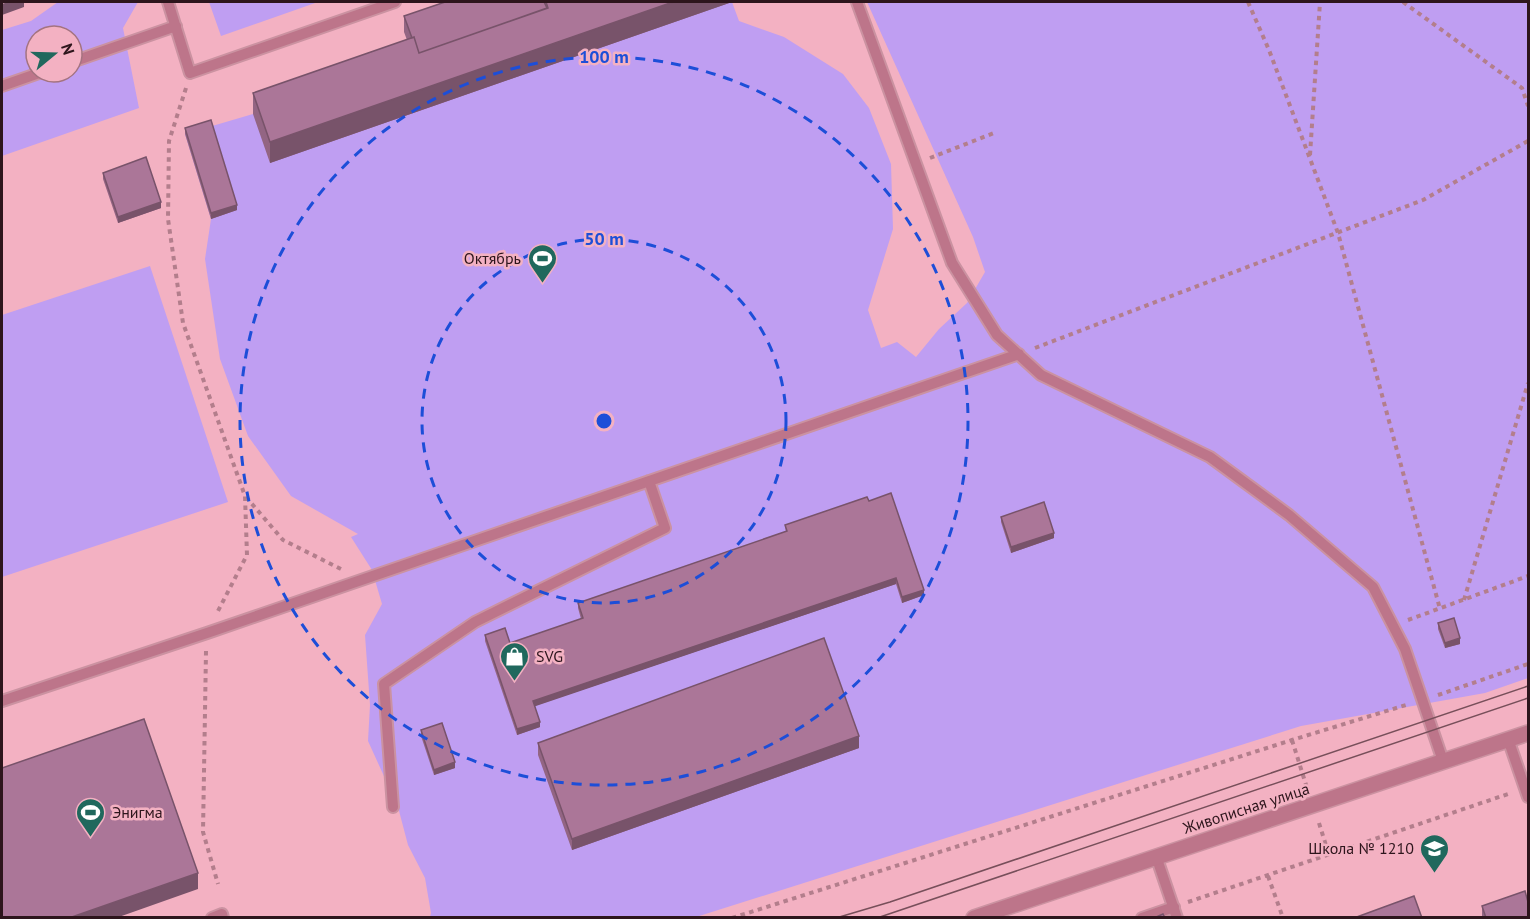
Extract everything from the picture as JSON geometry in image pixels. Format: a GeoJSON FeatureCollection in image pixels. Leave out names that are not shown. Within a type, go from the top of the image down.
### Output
{"type":"FeatureCollection","features":[{"type":"Feature","properties":{"kind":"street","name":"Живописная улица"},"geometry":{"type":"LineString","coordinates":[[974,918],[1528,733]]}},
{"type":"Feature","properties":{"kind":"lane"},"geometry":{"type":"LineString","coordinates":[[168,2],[190,73],[395,2]]}},
{"type":"Feature","properties":{"kind":"lane"},"geometry":{"type":"LineString","coordinates":[[857,2],[952,263],[997,335],[1041,375],[1210,457],[1289,515],[1373,587],[1405,649],[1443,761]]}},
{"type":"Feature","properties":{"kind":"lane"},"geometry":{"type":"LineString","coordinates":[[84,58],[176,26]]}},
{"type":"Feature","properties":{"kind":"lane"},"geometry":{"type":"LineString","coordinates":[[2,86],[24,78]]}},
{"type":"Feature","properties":{"kind":"lane"},"geometry":{"type":"LineString","coordinates":[[2,701],[207,633],[1019,354]]}},
{"type":"Feature","properties":{"kind":"lane"},"geometry":{"type":"LineString","coordinates":[[393,807],[384,684],[475,622],[665,528],[649,481]]}},
{"type":"Feature","properties":{"kind":"lane"},"geometry":{"type":"LineString","coordinates":[[1508,739],[1527,792]]}},
{"type":"Feature","properties":{"kind":"lane"},"geometry":{"type":"LineString","coordinates":[[1142,918],[1176,912],[1156,856]]}},
{"type":"Feature","properties":{"kind":"lane"},"geometry":{"type":"LineString","coordinates":[[212,918],[222,914],[224,918]]}},
{"type":"Feature","properties":{"kind":"path"},"geometry":{"type":"LineString","coordinates":[[1248,2],[1269,50],[1338,232],[1440,609]]}},
{"type":"Feature","properties":{"kind":"path"},"geometry":{"type":"LineString","coordinates":[[1310,158],[1320,2]]}},
{"type":"Feature","properties":{"kind":"path"},"geometry":{"type":"LineString","coordinates":[[1403,2],[1522,88],[1528,106]]}},
{"type":"Feature","properties":{"kind":"path"},"geometry":{"type":"LineString","coordinates":[[190,73],[169,141],[168,219],[183,323],[245,496],[247,555],[207,633],[203,832],[218,884]]}},
{"type":"Feature","properties":{"kind":"path"},"geometry":{"type":"LineString","coordinates":[[916,164],[994,133]]}},
{"type":"Feature","properties":{"kind":"path"},"geometry":{"type":"LineString","coordinates":[[1019,354],[1423,200],[1528,141]]}},
{"type":"Feature","properties":{"kind":"path"},"geometry":{"type":"LineString","coordinates":[[1464,600],[1528,383]]}},
{"type":"Feature","properties":{"kind":"path"},"geometry":{"type":"LineString","coordinates":[[245,496],[283,540],[362,579]]}},
{"type":"Feature","properties":{"kind":"path"},"geometry":{"type":"LineString","coordinates":[[1393,626],[1528,576]]}},
{"type":"Feature","properties":{"kind":"path"},"geometry":{"type":"LineString","coordinates":[[732,918],[1422,700],[1528,664]]}},
{"type":"Feature","properties":{"kind":"path"},"geometry":{"type":"LineString","coordinates":[[1176,912],[1268,876],[1527,792]]}},
{"type":"Feature","properties":{"kind":"path"},"geometry":{"type":"LineString","coordinates":[[1268,876],[1283,918]]}},
{"type":"Feature","properties":{"kind":"shaded area"},"geometry":{"type":"Polygon","coordinates":[[[58,2],[138,2],[123,28],[139,108],[2,156],[2,30],[31,21],[58,2]]]}},
{"type":"Feature","properties":{"kind":"shaded area"},"geometry":{"type":"Polygon","coordinates":[[[209,2],[318,2],[221,36],[209,2]]]}},
{"type":"Feature","properties":{"kind":"shaded area"},"geometry":{"type":"Polygon","coordinates":[[[732,2],[739,21],[784,37],[843,74],[869,108],[891,164],[893,229],[868,310],[881,348],[897,342],[916,357],[939,329],[967,303],[985,272],[973,237],[867,2],[1528,2],[1528,678],[1485,693],[1301,726],[696,917],[430,917],[425,878],[408,845],[398,807],[368,741],[370,705],[365,635],[382,604],[372,570],[351,537],[358,534],[291,496],[248,436],[220,359],[205,259],[211,219],[185,134],[253,114],[732,2]]]}},
{"type":"Feature","properties":{"kind":"shaded area"},"geometry":{"type":"Polygon","coordinates":[[[150,266],[228,502],[2,577],[2,315],[150,266]]]}},
{"type":"Feature","properties":{"kind":"building"},"geometry":{"type":"Polygon","coordinates":[[[445,2],[544,2],[547,8],[419,53],[404,16],[445,2]]]}},
{"type":"Feature","properties":{"kind":"building"},"geometry":{"type":"Polygon","coordinates":[[[546,2],[673,2],[270,142],[253,93],[414,37],[419,53],[548,8],[546,2]]]}},
{"type":"Feature","properties":{"kind":"building"},"geometry":{"type":"Polygon","coordinates":[[[211,120],[237,205],[211,213],[185,128],[211,120]]]}},
{"type":"Feature","properties":{"kind":"building"},"geometry":{"type":"Polygon","coordinates":[[[146,157],[161,202],[118,217],[103,173],[146,157]]]}},
{"type":"Feature","properties":{"kind":"building"},"geometry":{"type":"Polygon","coordinates":[[[891,493],[924,590],[902,597],[896,578],[533,701],[540,722],[517,729],[485,635],[505,628],[510,643],[583,618],[578,603],[787,531],[785,525],[867,497],[869,501],[891,493]]]}},
{"type":"Feature","properties":{"kind":"building"},"geometry":{"type":"Polygon","coordinates":[[[1044,502],[1054,533],[1011,547],[1001,517],[1044,502]]]}},
{"type":"Feature","properties":{"kind":"building"},"geometry":{"type":"Polygon","coordinates":[[[1454,618],[1460,638],[1445,643],[1438,623],[1454,618]]]}},
{"type":"Feature","properties":{"kind":"building"},"geometry":{"type":"Polygon","coordinates":[[[824,638],[859,736],[572,839],[538,743],[824,638]]]}},
{"type":"Feature","properties":{"kind":"building","name":"Энигма"},"geometry":{"type":"Polygon","coordinates":[[[144,719],[198,873],[69,918],[2,918],[2,768],[144,719]]]}},
{"type":"Feature","properties":{"kind":"building"},"geometry":{"type":"Polygon","coordinates":[[[442,723],[455,762],[434,770],[421,730],[442,723]]]}},
{"type":"Feature","properties":{"kind":"building"},"geometry":{"type":"Polygon","coordinates":[[[1525,891],[1528,918],[1486,918],[1482,906],[1525,891]]]}},
{"type":"Feature","properties":{"kind":"building"},"geometry":{"type":"Polygon","coordinates":[[[1414,896],[1422,918],[1354,918],[1414,896]]]}},
{"type":"Feature","properties":{"kind":"tram line"},"geometry":{"type":"LineString","coordinates":[[836,918],[890,902],[1528,686]]}},
{"type":"Feature","properties":{"kind":"tram line"},"geometry":{"type":"LineString","coordinates":[[877,918],[1528,698]]}},
{"type":"Feature","properties":{"kind":"place","name":"Октябрь"},"geometry":{"type":"Point","coordinates":[542,284]}},
{"type":"Feature","properties":{"kind":"place","name":"SVG"},"geometry":{"type":"Point","coordinates":[515,682]}},
{"type":"Feature","properties":{"kind":"place","name":"Энигма"},"geometry":{"type":"Point","coordinates":[91,838]}},
{"type":"Feature","properties":{"kind":"place","name":"Школа № 1210"},"geometry":{"type":"Point","coordinates":[1435,874]}}]}
